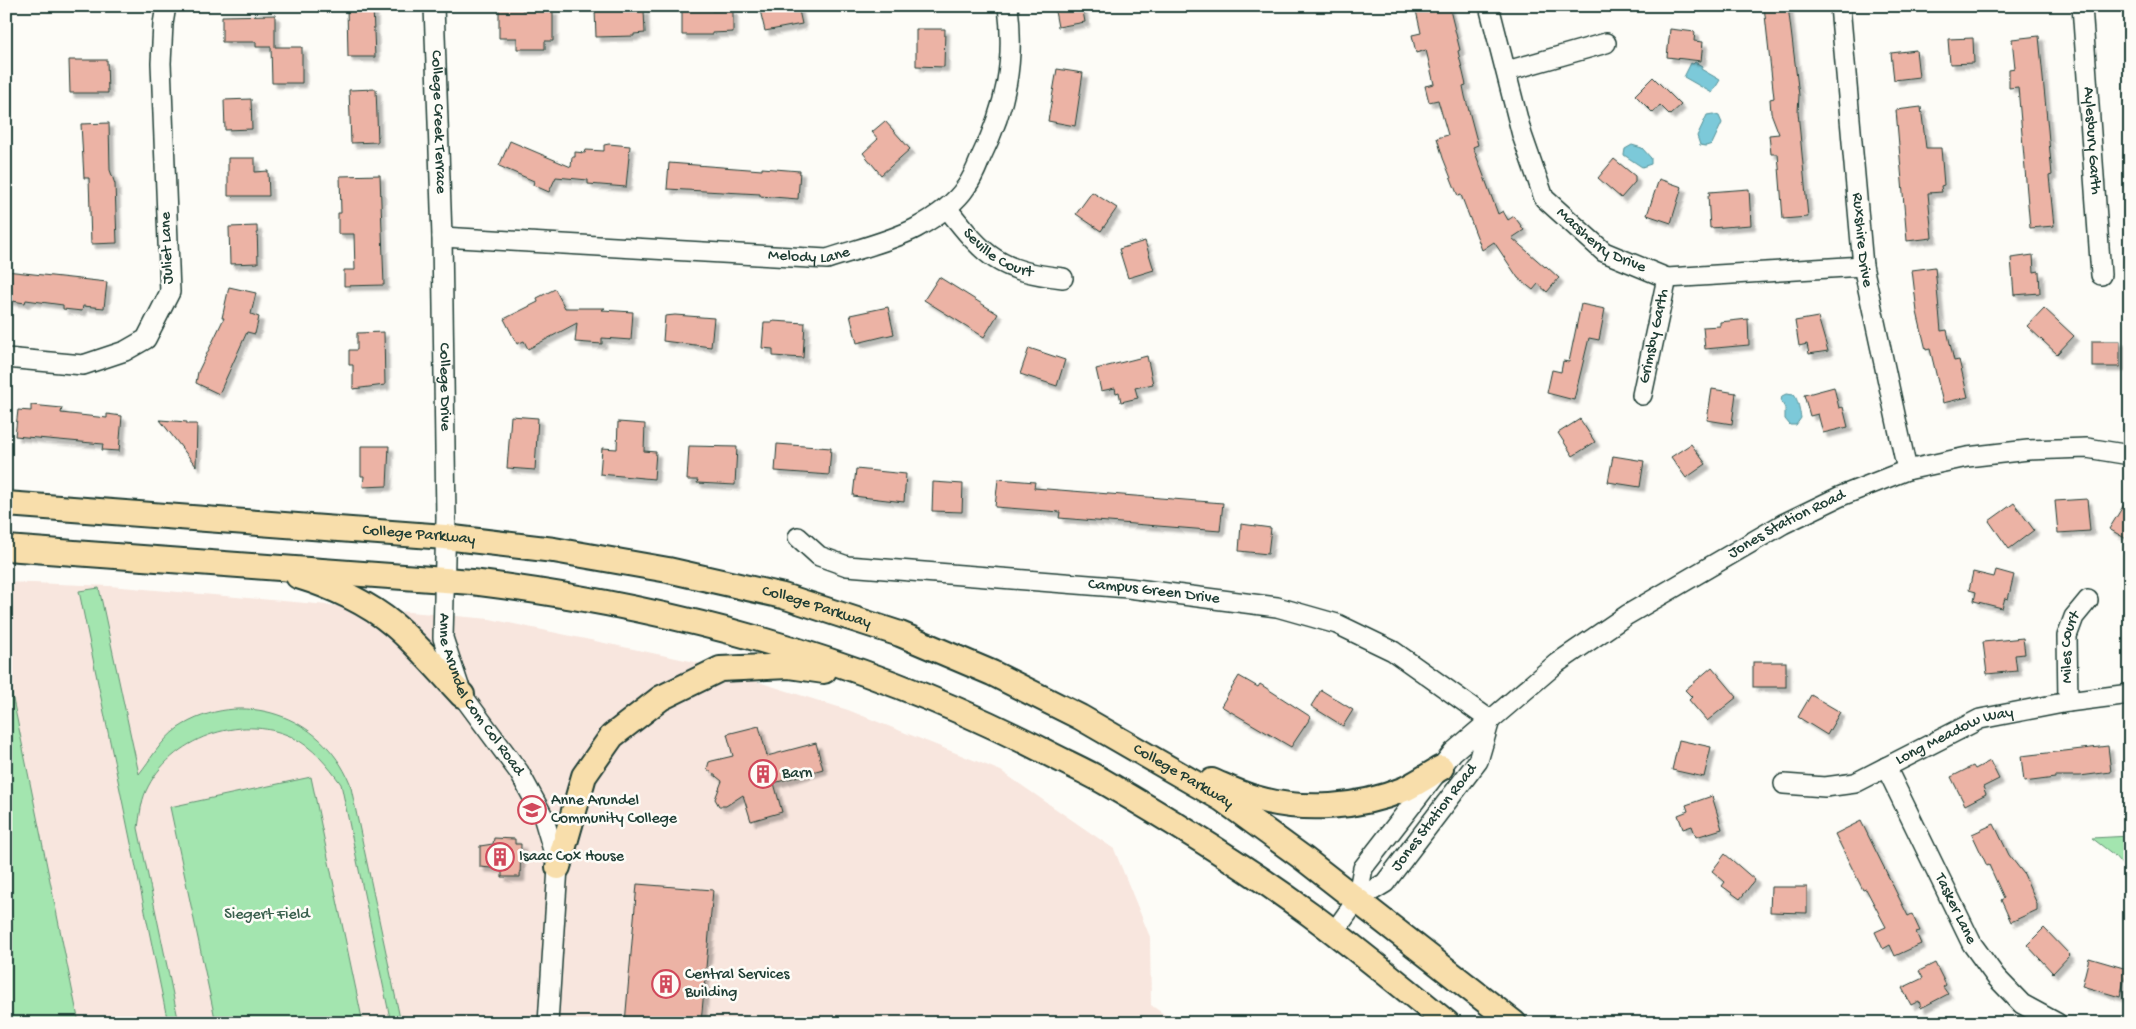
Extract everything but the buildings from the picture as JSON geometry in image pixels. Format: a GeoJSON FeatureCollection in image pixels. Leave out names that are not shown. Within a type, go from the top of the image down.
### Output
{"type":"FeatureCollection","features":[{"type":"Feature","properties":{"kind":"main road","name":"College Parkway"},"geometry":{"type":"LineString","coordinates":[[6,504],[445,537],[564,551],[668,570],[783,596],[900,634],[992,673],[1080,716],[1222,799],[1303,858],[1514,1023]]}},
{"type":"Feature","properties":{"kind":"main road"},"geometry":{"type":"LineString","coordinates":[[6,548],[444,579],[536,590],[687,619],[762,639],[887,680],[987,722],[1106,782],[1224,855],[1334,932],[1447,1023]]}},
{"type":"Feature","properties":{"kind":"main road"},"geometry":{"type":"LineString","coordinates":[[258,565],[332,588],[365,606],[394,625],[462,695]]}},
{"type":"Feature","properties":{"kind":"main road"},"geometry":{"type":"LineString","coordinates":[[558,867],[584,776],[612,736],[661,698],[720,669],[789,666],[887,680]]}},
{"type":"Feature","properties":{"kind":"main road"},"geometry":{"type":"LineString","coordinates":[[1148,755],[1254,798],[1316,807],[1350,804],[1378,798],[1405,788],[1441,768]]}},
{"type":"Feature","properties":{"kind":"street","name":"Juliet Lane"},"geometry":{"type":"LineString","coordinates":[[6,358],[83,365],[126,351],[146,339],[170,292],[161,63],[166,6]]}},
{"type":"Feature","properties":{"kind":"street","name":"College Creek Terrace"},"geometry":{"type":"LineString","coordinates":[[434,6],[442,237]]}},
{"type":"Feature","properties":{"kind":"street","name":"Melody Lane"},"geometry":{"type":"LineString","coordinates":[[442,237],[827,259],[872,245],[916,228],[946,208],[966,188],[995,128],[1006,92],[1010,52],[1008,6]]}},
{"type":"Feature","properties":{"kind":"street","name":"Macsherry Drive"},"geometry":{"type":"LineString","coordinates":[[1489,6],[1522,135],[1544,198],[1604,252],[1667,278],[1863,266]]}},
{"type":"Feature","properties":{"kind":"street","name":"Aylesbury Garth"},"geometry":{"type":"LineString","coordinates":[[2082,6],[2101,275]]}},
{"type":"Feature","properties":{"kind":"street","name":"Ruxshire Drive"},"geometry":{"type":"LineString","coordinates":[[1846,7],[1863,266],[1907,470]]}},
{"type":"Feature","properties":{"kind":"street"},"geometry":{"type":"LineString","coordinates":[[1507,71],[1606,43]]}},
{"type":"Feature","properties":{"kind":"street","name":"Seville Court"},"geometry":{"type":"LineString","coordinates":[[946,208],[970,238],[998,262],[1030,274],[1063,278]]}},
{"type":"Feature","properties":{"kind":"street","name":"College Drive"},"geometry":{"type":"LineString","coordinates":[[442,237],[445,537]]}},
{"type":"Feature","properties":{"kind":"street","name":"Grimsby Garth"},"geometry":{"type":"LineString","coordinates":[[1642,395],[1667,278]]}},
{"type":"Feature","properties":{"kind":"street","name":"Jones Station Road"},"geometry":{"type":"LineString","coordinates":[[1357,900],[1363,868],[1453,752],[1557,663],[1627,615],[1783,524],[1841,496],[1907,470],[1967,457],[2028,450],[2087,448],[2130,455]]}},
{"type":"Feature","properties":{"kind":"street","name":"Anne Arundel Com Col Road"},"geometry":{"type":"LineString","coordinates":[[445,537],[443,638],[462,695],[519,772],[543,816],[558,867],[548,1023]]}},
{"type":"Feature","properties":{"kind":"street","name":"Campus Green Drive"},"geometry":{"type":"LineString","coordinates":[[798,537],[819,556],[847,566],[1128,588],[1277,607],[1337,624],[1393,651],[1490,720]]}},
{"type":"Feature","properties":{"kind":"street","name":"Miles Court"},"geometry":{"type":"LineString","coordinates":[[2068,702],[2067,636],[2074,616],[2088,600]]}},
{"type":"Feature","properties":{"kind":"street","name":"Long Meadow Way"},"geometry":{"type":"LineString","coordinates":[[1784,784],[1826,787],[1855,782],[1980,719],[2068,702],[2130,694]]}},
{"type":"Feature","properties":{"kind":"street","name":"Jones Station Road"},"geometry":{"type":"LineString","coordinates":[[1334,932],[1357,900],[1385,883],[1478,761],[1490,720]]}},
{"type":"Feature","properties":{"kind":"street","name":"Tasker Lane"},"geometry":{"type":"LineString","coordinates":[[1886,767],[1972,944],[1996,977],[2022,1004],[2057,1023]]}},
{"type":"Feature","properties":{"kind":"shaded area","name":"Anne Arundel Community College"},"geometry":{"type":"Polygon","coordinates":[[[6,582],[110,586],[490,619],[695,662],[848,710],[1001,771],[1114,849],[1150,937],[1151,1005],[1176,1023],[6,1023],[6,582]]]}},
{"type":"Feature","properties":{"kind":"green space"},"geometry":{"type":"Polygon","coordinates":[[[99,588],[139,774],[161,744],[178,728],[202,716],[228,710],[253,709],[277,715],[300,725],[320,740],[337,759],[350,783],[401,1023],[391,1023],[341,784],[320,758],[300,741],[272,730],[251,728],[229,730],[208,735],[189,744],[157,772],[143,800],[138,828],[179,1023],[168,1023],[79,591],[99,588]]]}},
{"type":"Feature","properties":{"kind":"green space"},"geometry":{"type":"Polygon","coordinates":[[[6,665],[79,1023],[6,1023],[6,665]]]}},
{"type":"Feature","properties":{"kind":"green space","name":"Siegert Field"},"geometry":{"type":"Polygon","coordinates":[[[311,777],[363,1023],[216,1023],[170,807],[311,777]]]}},
{"type":"Feature","properties":{"kind":"green space"},"geometry":{"type":"Polygon","coordinates":[[[2130,836],[2130,874],[2114,855],[2092,838],[2130,836]]]}},
{"type":"Feature","properties":{"kind":"water"},"geometry":{"type":"Polygon","coordinates":[[[1695,62],[1702,66],[1701,69],[1720,80],[1712,93],[1684,77],[1691,63],[1695,62]]]}},
{"type":"Feature","properties":{"kind":"water"},"geometry":{"type":"Polygon","coordinates":[[[1707,115],[1719,116],[1722,123],[1712,144],[1700,145],[1697,136],[1707,115]]]}},
{"type":"Feature","properties":{"kind":"water"},"geometry":{"type":"Polygon","coordinates":[[[1632,145],[1642,148],[1651,158],[1651,164],[1642,167],[1624,155],[1625,149],[1632,145]]]}},
{"type":"Feature","properties":{"kind":"water"},"geometry":{"type":"Polygon","coordinates":[[[1786,394],[1794,395],[1798,402],[1801,418],[1796,425],[1790,425],[1785,419],[1785,408],[1781,401],[1782,396],[1786,394]]]}},
{"type":"Feature","properties":{"kind":"place","name":"Barn"},"geometry":{"type":"Point","coordinates":[763,774]}},
{"type":"Feature","properties":{"kind":"place","name":"Anne Arundel Community College"},"geometry":{"type":"Point","coordinates":[532,810]}},
{"type":"Feature","properties":{"kind":"place","name":"Isaac Cox House"},"geometry":{"type":"Point","coordinates":[500,857]}},
{"type":"Feature","properties":{"kind":"place","name":"Central Services Building"},"geometry":{"type":"Point","coordinates":[666,984]}}]}
